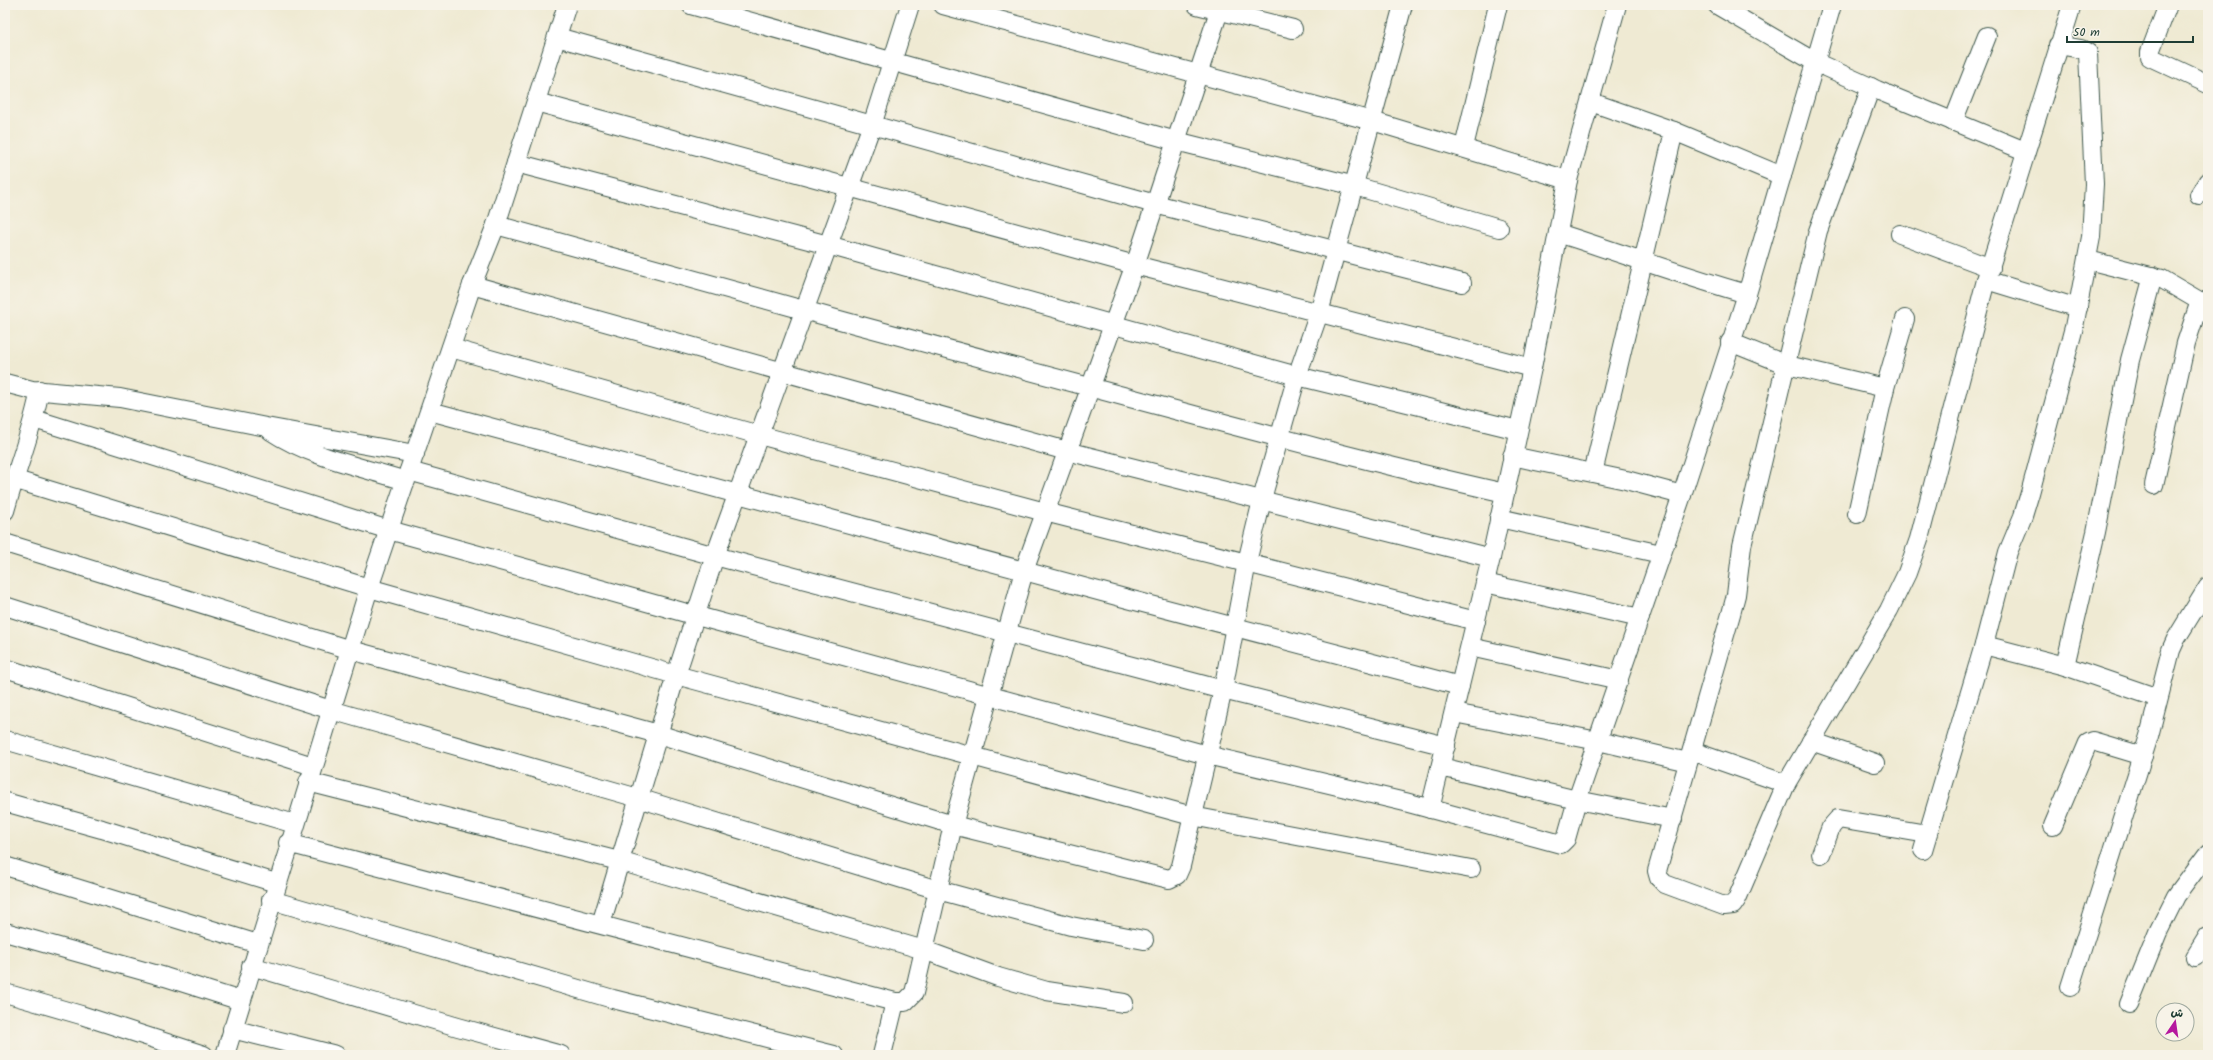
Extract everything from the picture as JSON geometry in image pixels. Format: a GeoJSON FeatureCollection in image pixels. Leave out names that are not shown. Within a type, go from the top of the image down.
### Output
{"type":"FeatureCollection","features":[{"type":"Feature","properties":{"kind":"street"},"geometry":{"type":"LineString","coordinates":[[225,1055],[288,843],[351,650],[369,588],[472,285],[496,224],[567,5]]}},
{"type":"Feature","properties":{"kind":"street"},"geometry":{"type":"LineString","coordinates":[[691,5],[1176,140],[1354,186],[1499,228]]}},
{"type":"Feature","properties":{"kind":"street"},"geometry":{"type":"LineString","coordinates":[[601,924],[676,675],[697,616],[715,556],[850,186],[893,62],[910,5]]}},
{"type":"Feature","properties":{"kind":"street"},"geometry":{"type":"LineString","coordinates":[[943,5],[1372,121],[1464,147],[1568,180]]}},
{"type":"Feature","properties":{"kind":"street"},"geometry":{"type":"LineString","coordinates":[[1197,5],[1220,8],[1294,29]]}},
{"type":"Feature","properties":{"kind":"street"},"geometry":{"type":"LineString","coordinates":[[5,544],[351,650],[658,734],[953,824],[1169,879],[1177,875],[1181,866],[1223,690],[1247,562],[1262,499],[1297,376],[1319,313],[1403,5]]}},
{"type":"Feature","properties":{"kind":"street"},"geometry":{"type":"LineString","coordinates":[[1464,147],[1498,5]]}},
{"type":"Feature","properties":{"kind":"street"},"geometry":{"type":"LineString","coordinates":[[1430,809],[1492,558],[1512,456],[1532,368],[1568,180],[1617,5]]}},
{"type":"Feature","properties":{"kind":"street"},"geometry":{"type":"LineString","coordinates":[[1717,5],[1815,62],[1870,87],[2025,151]]}},
{"type":"Feature","properties":{"kind":"street"},"geometry":{"type":"LineString","coordinates":[[34,419],[389,530],[697,616],[1207,755],[1430,809],[1561,844],[1566,839],[1577,800],[1682,495],[1730,342],[1747,294],[1832,5]]}},
{"type":"Feature","properties":{"kind":"street"},"geometry":{"type":"LineString","coordinates":[[1870,87],[1818,232],[1742,546],[1733,608],[1673,819],[1658,866],[1659,878],[1664,884],[1724,906],[1730,906],[1737,899],[1786,784],[1889,610],[1907,573],[1918,538],[1989,274],[2025,151],[2072,5]]}},
{"type":"Feature","properties":{"kind":"street"},"geometry":{"type":"LineString","coordinates":[[2168,5],[2150,52],[2150,57],[2208,84]]}},
{"type":"Feature","properties":{"kind":"street"},"geometry":{"type":"LineString","coordinates":[[288,843],[895,1002],[904,1002],[914,993],[953,824],[1024,571],[1066,451],[1135,265],[1220,8]]}},
{"type":"Feature","properties":{"kind":"street"},"geometry":{"type":"LineString","coordinates":[[1953,122],[1987,36]]}},
{"type":"Feature","properties":{"kind":"street"},"geometry":{"type":"LineString","coordinates":[[557,37],[1156,204],[1462,283]]}},
{"type":"Feature","properties":{"kind":"street"},"geometry":{"type":"LineString","coordinates":[[1821,854],[1831,827],[1838,819],[1925,842],[1984,646],[2008,552],[2023,516],[2028,499],[2078,308],[2091,237],[2094,184],[2088,53],[2081,49],[2058,45]]}},
{"type":"Feature","properties":{"kind":"street"},"geometry":{"type":"LineString","coordinates":[[536,102],[850,186],[1135,265],[1532,368]]}},
{"type":"Feature","properties":{"kind":"street"},"geometry":{"type":"LineString","coordinates":[[1591,102],[1674,131],[1782,176]]}},
{"type":"Feature","properties":{"kind":"street"},"geometry":{"type":"LineString","coordinates":[[1593,473],[1674,131]]}},
{"type":"Feature","properties":{"kind":"street"},"geometry":{"type":"LineString","coordinates":[[516,163],[828,245],[1297,376],[1518,430]]}},
{"type":"Feature","properties":{"kind":"street"},"geometry":{"type":"LineString","coordinates":[[496,224],[805,311],[1090,388],[1279,438],[1505,493]]}},
{"type":"Feature","properties":{"kind":"street"},"geometry":{"type":"LineString","coordinates":[[1558,233],[1643,260],[1689,278],[1747,294]]}},
{"type":"Feature","properties":{"kind":"street"},"geometry":{"type":"LineString","coordinates":[[1900,234],[1989,274],[2078,308]]}},
{"type":"Feature","properties":{"kind":"street"},"geometry":{"type":"LineString","coordinates":[[2088,260],[2153,276],[2167,281],[2204,303],[2186,343],[2154,485]]}},
{"type":"Feature","properties":{"kind":"street"},"geometry":{"type":"LineString","coordinates":[[2065,666],[2096,532],[2130,360],[2153,276]]}},
{"type":"Feature","properties":{"kind":"street"},"geometry":{"type":"LineString","coordinates":[[472,285],[1066,451],[1492,558]]}},
{"type":"Feature","properties":{"kind":"street"},"geometry":{"type":"LineString","coordinates":[[1857,514],[1884,388],[1905,319]]}},
{"type":"Feature","properties":{"kind":"street"},"geometry":{"type":"LineString","coordinates":[[1730,342],[1787,365],[1884,388]]}},
{"type":"Feature","properties":{"kind":"street"},"geometry":{"type":"LineString","coordinates":[[451,348],[760,435],[1045,512],[1476,621]]}},
{"type":"Feature","properties":{"kind":"street"},"geometry":{"type":"LineString","coordinates":[[5,383],[40,390],[120,398],[180,409],[266,428],[415,454]]}},
{"type":"Feature","properties":{"kind":"street"},"geometry":{"type":"LineString","coordinates":[[5,511],[13,479],[34,419],[40,390]]}},
{"type":"Feature","properties":{"kind":"street"},"geometry":{"type":"LineString","coordinates":[[430,411],[1234,628],[1460,686]]}},
{"type":"Feature","properties":{"kind":"street"},"geometry":{"type":"LineString","coordinates":[[266,428],[289,443],[300,447],[1223,690],[1446,746]]}},
{"type":"Feature","properties":{"kind":"street"},"geometry":{"type":"LineString","coordinates":[[1512,456],[1593,473],[1682,495]]}},
{"type":"Feature","properties":{"kind":"street"},"geometry":{"type":"LineString","coordinates":[[13,479],[369,588],[676,675],[1192,816],[1471,870]]}},
{"type":"Feature","properties":{"kind":"street"},"geometry":{"type":"LineString","coordinates":[[1499,518],[1661,554]]}},
{"type":"Feature","properties":{"kind":"street"},"geometry":{"type":"LineString","coordinates":[[1485,583],[1640,618]]}},
{"type":"Feature","properties":{"kind":"street"},"geometry":{"type":"LineString","coordinates":[[2070,987],[2143,756],[2176,638],[2208,587]]}},
{"type":"Feature","properties":{"kind":"street"},"geometry":{"type":"LineString","coordinates":[[5,606],[331,710],[638,798],[938,890],[1071,926],[1144,940]]}},
{"type":"Feature","properties":{"kind":"street"},"geometry":{"type":"LineString","coordinates":[[1984,646],[2065,666],[2158,698]]}},
{"type":"Feature","properties":{"kind":"street"},"geometry":{"type":"LineString","coordinates":[[1470,647],[1619,680]]}},
{"type":"Feature","properties":{"kind":"street"},"geometry":{"type":"LineString","coordinates":[[5,668],[310,774],[619,861],[924,950],[998,977],[1047,991],[1124,1003]]}},
{"type":"Feature","properties":{"kind":"street"},"geometry":{"type":"LineString","coordinates":[[1454,713],[1598,741],[1690,756],[1786,784]]}},
{"type":"Feature","properties":{"kind":"street"},"geometry":{"type":"LineString","coordinates":[[5,740],[295,824]]}},
{"type":"Feature","properties":{"kind":"street"},"geometry":{"type":"LineString","coordinates":[[1811,741],[1875,763]]}},
{"type":"Feature","properties":{"kind":"street"},"geometry":{"type":"LineString","coordinates":[[2053,826],[2061,812],[2088,743],[2096,742],[2143,756]]}},
{"type":"Feature","properties":{"kind":"street"},"geometry":{"type":"LineString","coordinates":[[1441,767],[1577,800],[1673,819]]}},
{"type":"Feature","properties":{"kind":"street"},"geometry":{"type":"LineString","coordinates":[[5,802],[102,828],[274,891],[612,999],[834,1055]]}},
{"type":"Feature","properties":{"kind":"street"},"geometry":{"type":"LineString","coordinates":[[2129,1004],[2158,932],[2176,896],[2208,853]]}},
{"type":"Feature","properties":{"kind":"street"},"geometry":{"type":"LineString","coordinates":[[5,866],[258,944]]}},
{"type":"Feature","properties":{"kind":"street"},"geometry":{"type":"LineString","coordinates":[[5,932],[165,977],[241,1001]]}},
{"type":"Feature","properties":{"kind":"street"},"geometry":{"type":"LineString","coordinates":[[2195,957],[2208,936]]}},
{"type":"Feature","properties":{"kind":"street"},"geometry":{"type":"LineString","coordinates":[[251,966],[450,1025],[561,1055]]}},
{"type":"Feature","properties":{"kind":"street"},"geometry":{"type":"LineString","coordinates":[[5,993],[81,1014],[204,1055]]}},
{"type":"Feature","properties":{"kind":"street"},"geometry":{"type":"LineString","coordinates":[[882,1055],[895,1002]]}},
{"type":"Feature","properties":{"kind":"street"},"geometry":{"type":"LineString","coordinates":[[232,1029],[336,1055]]}}]}
